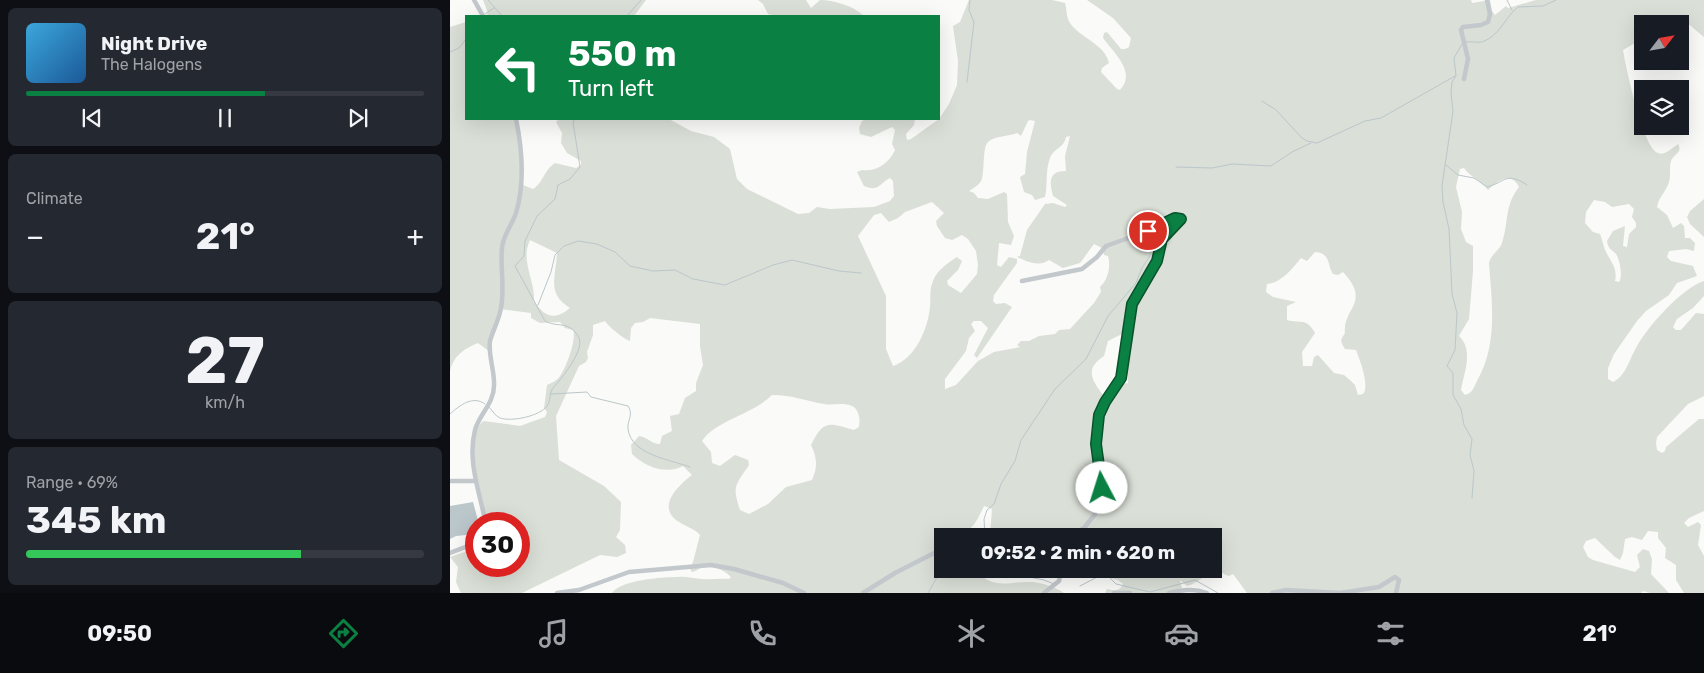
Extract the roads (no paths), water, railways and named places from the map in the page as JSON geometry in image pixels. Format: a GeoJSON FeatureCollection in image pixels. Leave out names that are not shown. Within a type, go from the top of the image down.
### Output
{"type":"FeatureCollection","features":[{"type":"Feature","properties":{"kind":"street"},"geometry":{"type":"LineString","coordinates":[[474,0],[482,15]]}},
{"type":"Feature","properties":{"kind":"street"},"geometry":{"type":"LineString","coordinates":[[1464,80],[1468,59],[1460,30],[1463,27],[1488,22],[1490,14],[1487,0]]}},
{"type":"Feature","properties":{"kind":"street"},"geometry":{"type":"LineString","coordinates":[[483,512],[475,481],[474,433],[493,396],[490,341],[501,308],[504,283],[501,249],[519,201],[521,153],[516,120]]}},
{"type":"Feature","properties":{"kind":"street"},"geometry":{"type":"LineString","coordinates":[[1022,281],[1082,268],[1098,257],[1106,246],[1148,231],[1175,218],[1181,219],[1162,239],[1157,261],[1132,304],[1121,378],[1105,402],[1098,421],[1096,444],[1101,473],[1102,498],[1095,514],[1084,528]]}},
{"type":"Feature","properties":{"kind":"street"},"geometry":{"type":"LineString","coordinates":[[450,480],[475,481]]}},
{"type":"Feature","properties":{"kind":"street"},"geometry":{"type":"LineString","coordinates":[[450,553],[465,547]]}},
{"type":"Feature","properties":{"kind":"street"},"geometry":{"type":"LineString","coordinates":[[864,593],[895,573],[934,553]]}},
{"type":"Feature","properties":{"kind":"street"},"geometry":{"type":"LineString","coordinates":[[557,593],[579,590],[629,572],[711,565],[734,569],[783,583],[804,593]]}},
{"type":"Feature","properties":{"kind":"street"},"geometry":{"type":"LineString","coordinates":[[1272,593],[1286,590],[1340,593],[1379,587],[1395,577],[1399,580],[1396,593]]}},
{"type":"Feature","properties":{"kind":"street"},"geometry":{"type":"LineString","coordinates":[[1044,593],[1059,581],[1060,578]]}},
{"type":"Feature","properties":{"kind":"street"},"geometry":{"type":"LineString","coordinates":[[1169,593],[1196,589],[1207,593]]}},
{"type":"Feature","properties":{"kind":"street"},"geometry":{"type":"LineString","coordinates":[[1114,593],[1130,593]]}},
{"type":"Feature","properties":{"kind":"waterway"},"geometry":{"type":"LineString","coordinates":[[488,0],[501,15]]}},
{"type":"Feature","properties":{"kind":"waterway"},"geometry":{"type":"LineString","coordinates":[[628,15],[641,0]]}},
{"type":"Feature","properties":{"kind":"waterway"},"geometry":{"type":"LineString","coordinates":[[967,82],[974,22],[969,10],[970,0]]}},
{"type":"Feature","properties":{"kind":"waterway"},"geometry":{"type":"LineString","coordinates":[[1507,0],[1512,10]]}},
{"type":"Feature","properties":{"kind":"waterway"},"geometry":{"type":"LineString","coordinates":[[1466,42],[1482,42],[1488,39],[1498,31],[1518,7],[1543,6],[1556,0]]}},
{"type":"Feature","properties":{"kind":"waterway"},"geometry":{"type":"LineString","coordinates":[[485,14],[494,8]]}},
{"type":"Feature","properties":{"kind":"waterway"},"geometry":{"type":"LineString","coordinates":[[450,52],[459,48],[465,40]]}},
{"type":"Feature","properties":{"kind":"waterway"},"geometry":{"type":"LineString","coordinates":[[1462,44],[1454,58],[1456,76],[1452,82],[1451,93],[1453,111],[1442,186],[1443,202],[1449,229],[1452,294],[1457,313],[1455,350],[1447,366],[1453,373],[1453,395],[1461,409],[1464,425],[1472,439],[1470,455],[1474,471],[1472,498]]}},
{"type":"Feature","properties":{"kind":"waterway"},"geometry":{"type":"LineString","coordinates":[[1262,101],[1276,110],[1302,138],[1317,143],[1365,121],[1381,118],[1455,76]]}},
{"type":"Feature","properties":{"kind":"waterway"},"geometry":{"type":"LineString","coordinates":[[489,407],[497,416],[505,419],[525,417],[543,410],[548,404],[552,390],[567,371],[579,348],[580,341],[574,331],[566,326],[545,321],[515,266],[524,256],[525,241],[537,216],[555,199],[558,185],[570,179],[580,167],[573,122],[574,120]]}},
{"type":"Feature","properties":{"kind":"waterway"},"geometry":{"type":"LineString","coordinates":[[1176,167],[1212,168],[1232,164],[1271,166],[1292,152],[1311,143]]}},
{"type":"Feature","properties":{"kind":"waterway"},"geometry":{"type":"LineString","coordinates":[[1446,165],[1458,175],[1474,178],[1487,187],[1510,178],[1527,185]]}},
{"type":"Feature","properties":{"kind":"waterway"},"geometry":{"type":"LineString","coordinates":[[538,305],[551,272],[555,255],[564,246],[578,241],[597,244],[615,252],[630,266],[653,271],[675,270],[693,279],[725,285],[773,265],[792,260],[839,271],[861,273]]}},
{"type":"Feature","properties":{"kind":"waterway"},"geometry":{"type":"LineString","coordinates":[[985,528],[984,519],[987,510],[994,504],[1001,484],[1015,461],[1021,440],[1055,389],[1086,359],[1108,316],[1136,283],[1142,268],[1151,254]]}},
{"type":"Feature","properties":{"kind":"waterway"},"geometry":{"type":"LineString","coordinates":[[551,394],[587,392],[591,397],[628,406],[630,409],[628,429],[636,445],[653,455],[690,467]]}},
{"type":"Feature","properties":{"kind":"waterway"},"geometry":{"type":"LineString","coordinates":[[450,414],[467,402],[476,400],[485,404]]}},
{"type":"Feature","properties":{"kind":"waterway"},"geometry":{"type":"LineString","coordinates":[[1080,586],[1105,573],[1116,584],[1150,592],[1195,580],[1218,593]]}},
{"type":"Feature","properties":{"kind":"waterway"},"geometry":{"type":"LineString","coordinates":[[928,593],[937,578]]}},
{"type":"Feature","properties":{"kind":"waterway"},"geometry":{"type":"LineString","coordinates":[[1034,578],[1054,584]]}}]}
